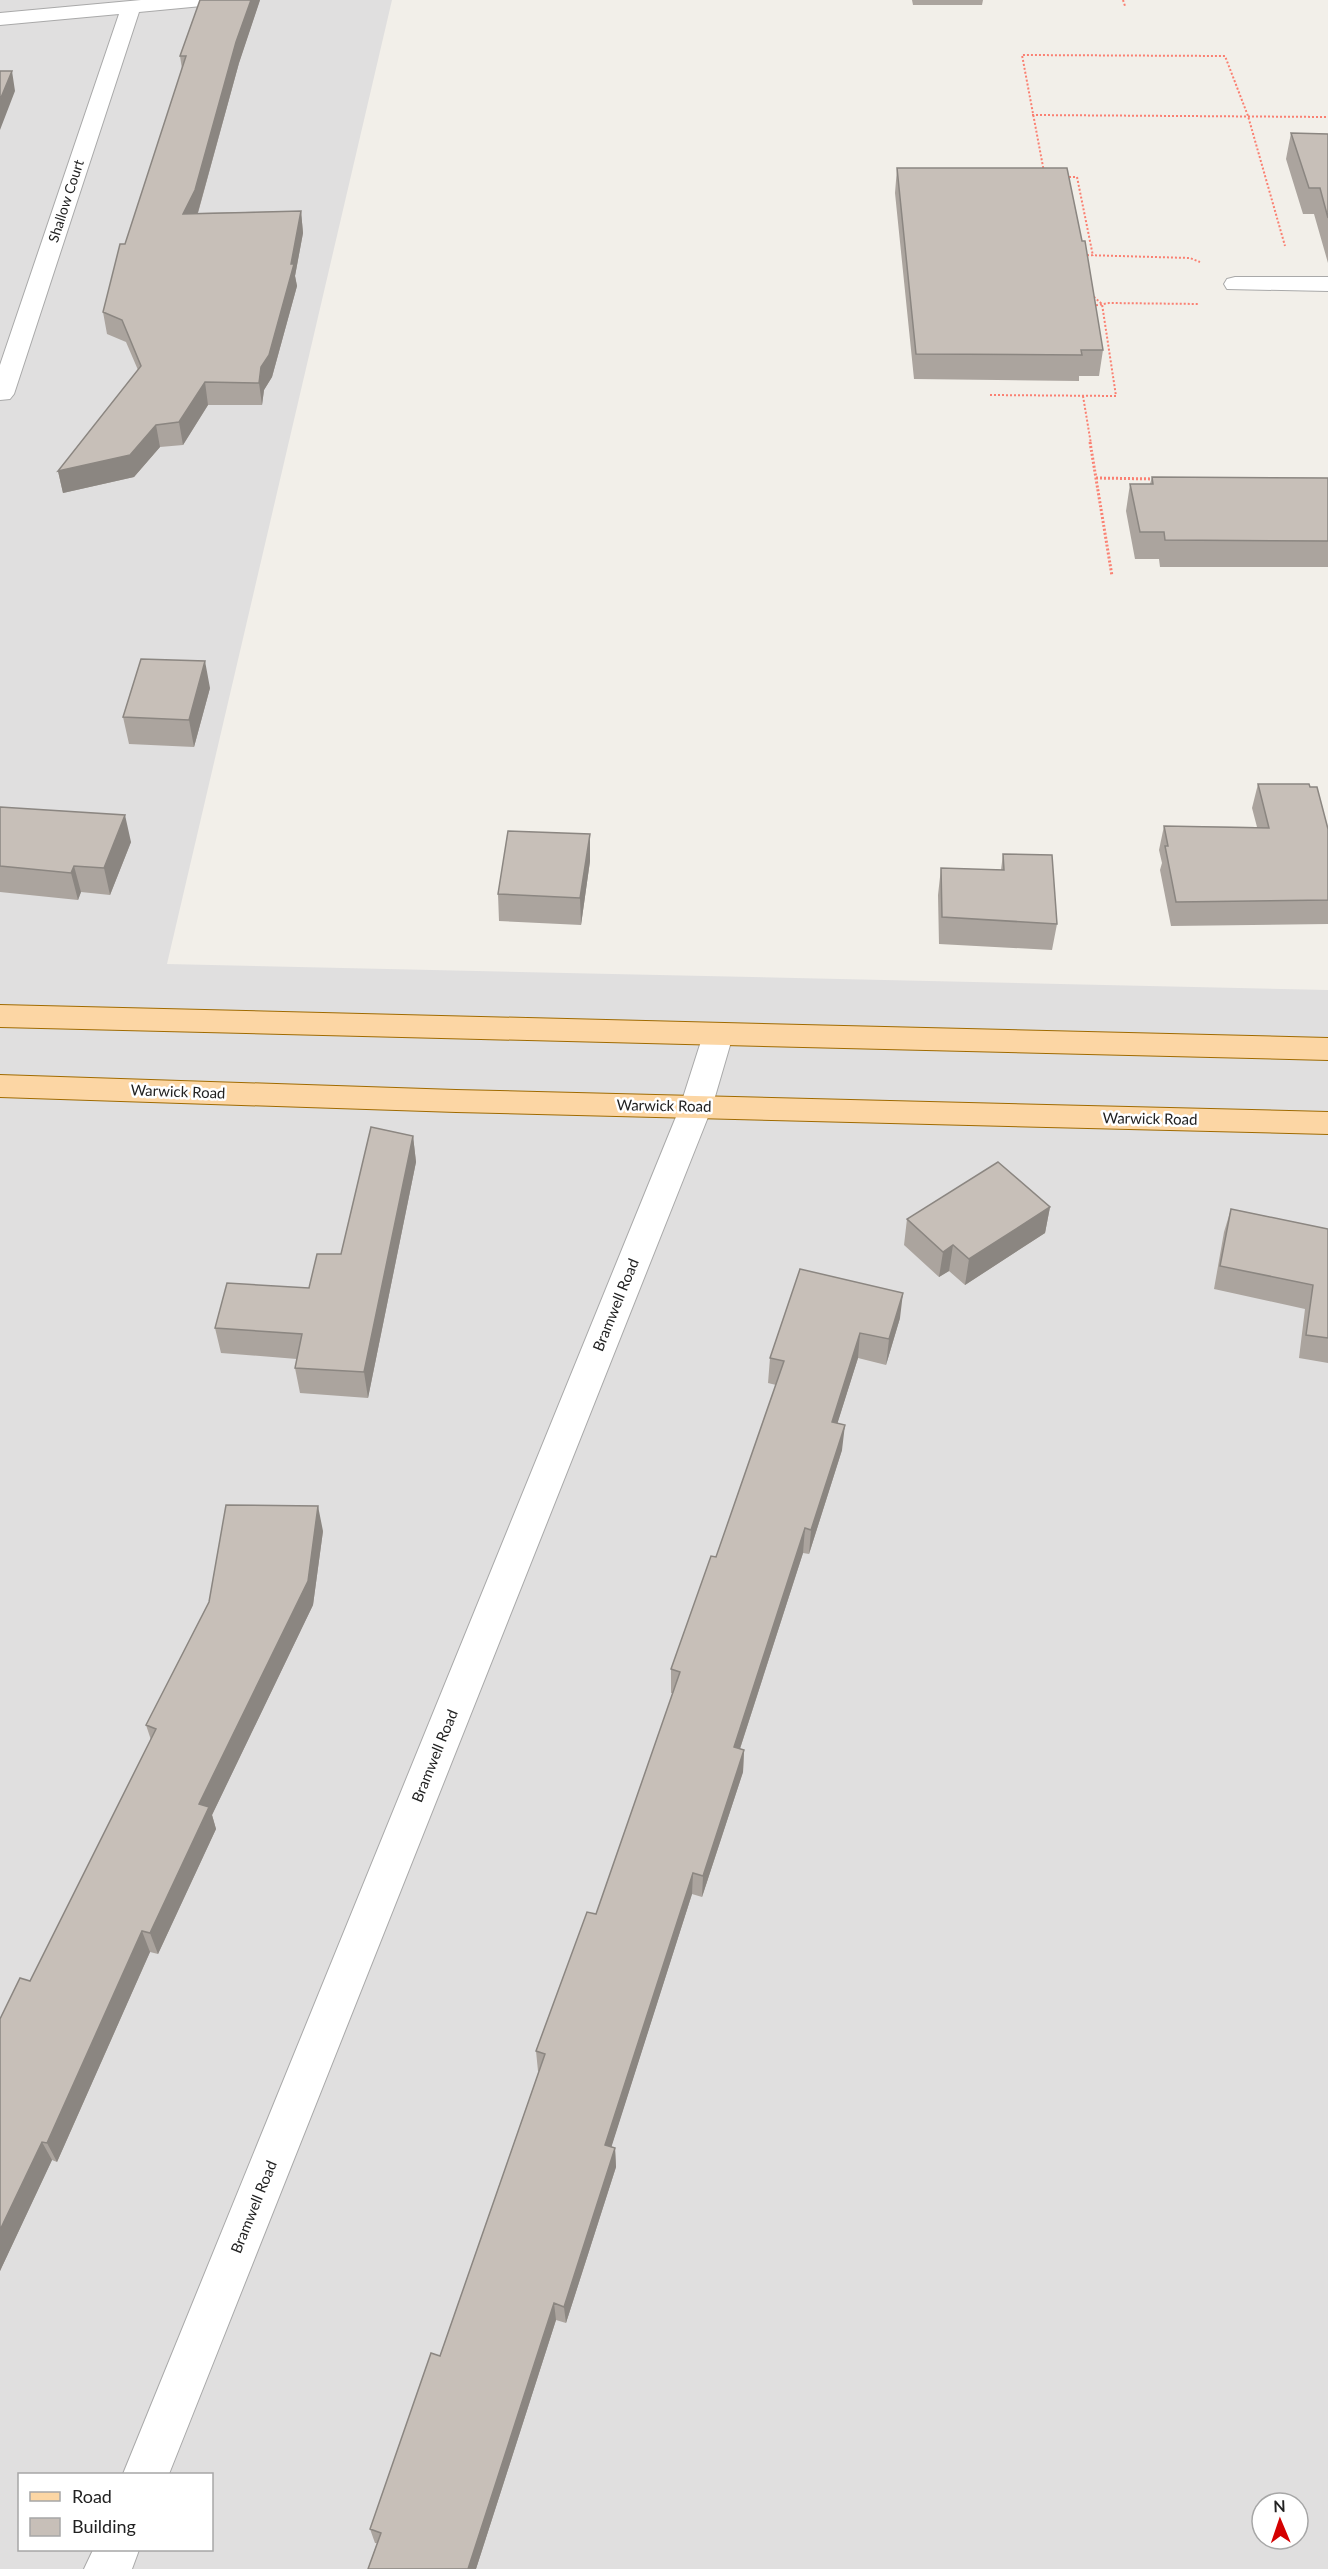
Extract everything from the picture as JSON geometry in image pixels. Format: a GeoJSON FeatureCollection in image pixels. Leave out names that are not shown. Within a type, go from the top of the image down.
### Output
{"type":"FeatureCollection","features":[{"type":"Feature","properties":{"kind":"main road"},"geometry":{"type":"LineString","coordinates":[[0,1016],[1328,1049]]}},
{"type":"Feature","properties":{"kind":"main road","name":"Warwick Road"},"geometry":{"type":"LineString","coordinates":[[0,1086],[1328,1123]]}},
{"type":"Feature","properties":{"kind":"street"},"geometry":{"type":"LineString","coordinates":[[0,19],[130,9],[202,0]]}},
{"type":"Feature","properties":{"kind":"street","name":"Shallow Court"},"geometry":{"type":"LineString","coordinates":[[2,394],[130,9]]}},
{"type":"Feature","properties":{"kind":"street"},"geometry":{"type":"LineString","coordinates":[[1235,284],[1328,284]]}},
{"type":"Feature","properties":{"kind":"street","name":"Bramwell Road"},"geometry":{"type":"LineString","coordinates":[[147,2473],[696,1107],[718,1035]]}},
{"type":"Feature","properties":{"kind":"street"},"geometry":{"type":"LineString","coordinates":[[108,2569],[116,2551]]}},
{"type":"Feature","properties":{"kind":"path"},"geometry":{"type":"LineString","coordinates":[[1123,0],[1125,6]]}},
{"type":"Feature","properties":{"kind":"path"},"geometry":{"type":"LineString","coordinates":[[1045,176],[1022,55],[1226,56],[1248,116],[1286,247]]}},
{"type":"Feature","properties":{"kind":"path"},"geometry":{"type":"LineString","coordinates":[[1032,115],[1328,117]]}},
{"type":"Feature","properties":{"kind":"path"},"geometry":{"type":"LineString","coordinates":[[1055,177],[1077,177],[1093,256]]}},
{"type":"Feature","properties":{"kind":"path"},"geometry":{"type":"LineString","coordinates":[[1072,254],[1190,258],[1200,262],[1202,273]]}},
{"type":"Feature","properties":{"kind":"path"},"geometry":{"type":"LineString","coordinates":[[990,395],[1116,396],[1102,304],[1089,293]]}},
{"type":"Feature","properties":{"kind":"path"},"geometry":{"type":"LineString","coordinates":[[1091,306],[1102,304],[1209,304]]}},
{"type":"Feature","properties":{"kind":"path"},"geometry":{"type":"LineString","coordinates":[[1083,396],[1112,576]]}},
{"type":"Feature","properties":{"kind":"path"},"geometry":{"type":"LineString","coordinates":[[1096,478],[1165,479]]}},
{"type":"Feature","properties":{"kind":"shaded area"},"geometry":{"type":"Polygon","coordinates":[[[0,0],[392,0],[167,964],[1328,990],[1328,2569],[0,2569],[0,0]]]}},
{"type":"Feature","properties":{"kind":"building"},"geometry":{"type":"Polygon","coordinates":[[[200,0],[251,0],[236,42],[195,190],[183,214],[301,211],[291,264],[294,264],[269,355],[261,367],[259,383],[205,382],[179,422],[156,425],[130,455],[58,471],[141,366],[122,320],[103,312],[120,244],[125,244],[186,56],[180,56],[200,0]]]}},
{"type":"Feature","properties":{"kind":"building"},"geometry":{"type":"Polygon","coordinates":[[[0,71],[12,71],[0,100],[0,71]]]}},
{"type":"Feature","properties":{"kind":"building"},"geometry":{"type":"Polygon","coordinates":[[[1291,133],[1328,134],[1328,218],[1320,188],[1309,188],[1291,133]]]}},
{"type":"Feature","properties":{"kind":"building"},"geometry":{"type":"Polygon","coordinates":[[[897,168],[1067,168],[1082,241],[1085,241],[1103,350],[1081,350],[1082,355],[916,354],[897,168]]]}},
{"type":"Feature","properties":{"kind":"building"},"geometry":{"type":"Polygon","coordinates":[[[1152,477],[1328,478],[1328,541],[1165,540],[1164,532],[1140,532],[1130,484],[1153,484],[1152,477]]]}},
{"type":"Feature","properties":{"kind":"building"},"geometry":{"type":"Polygon","coordinates":[[[141,659],[205,661],[189,720],[123,717],[141,659]]]}},
{"type":"Feature","properties":{"kind":"building"},"geometry":{"type":"Polygon","coordinates":[[[1258,784],[1309,784],[1310,787],[1317,787],[1328,829],[1328,900],[1176,902],[1165,846],[1168,846],[1164,826],[1269,828],[1258,784]]]}},
{"type":"Feature","properties":{"kind":"building"},"geometry":{"type":"Polygon","coordinates":[[[0,807],[125,815],[104,868],[74,866],[71,873],[0,866],[0,807]]]}},
{"type":"Feature","properties":{"kind":"building"},"geometry":{"type":"Polygon","coordinates":[[[508,831],[590,834],[580,898],[498,894],[508,831]]]}},
{"type":"Feature","properties":{"kind":"building"},"geometry":{"type":"Polygon","coordinates":[[[1003,854],[1052,855],[1057,924],[942,917],[941,868],[1004,870],[1003,854]]]}},
{"type":"Feature","properties":{"kind":"building"},"geometry":{"type":"Polygon","coordinates":[[[371,1127],[413,1136],[364,1372],[295,1368],[302,1334],[215,1328],[227,1283],[309,1288],[317,1254],[341,1254],[371,1127]]]}},
{"type":"Feature","properties":{"kind":"building"},"geometry":{"type":"Polygon","coordinates":[[[998,1162],[1050,1207],[969,1259],[953,1245],[943,1252],[907,1219],[998,1162]]]}},
{"type":"Feature","properties":{"kind":"building"},"geometry":{"type":"Polygon","coordinates":[[[1231,1209],[1328,1229],[1328,1338],[1306,1335],[1313,1285],[1220,1266],[1231,1209]]]}},
{"type":"Feature","properties":{"kind":"building"},"geometry":{"type":"Polygon","coordinates":[[[800,1269],[903,1293],[889,1339],[860,1333],[832,1422],[845,1425],[811,1530],[805,1528],[734,1747],[744,1750],[703,1876],[693,1873],[605,2145],[615,2148],[564,2307],[554,2303],[468,2569],[368,2569],[381,2533],[370,2529],[431,2353],[440,2356],[545,2054],[536,2051],[587,1912],[596,1914],[680,1672],[671,1669],[711,1556],[716,1557],[784,1361],[770,1358],[800,1269]]]}},
{"type":"Feature","properties":{"kind":"building"},"geometry":{"type":"Polygon","coordinates":[[[226,1505],[318,1506],[308,1581],[199,1804],[209,1807],[150,1933],[142,1931],[47,2143],[42,2142],[0,2230],[0,2019],[20,1978],[30,1981],[156,1729],[146,1725],[209,1602],[226,1505]]]}}]}
